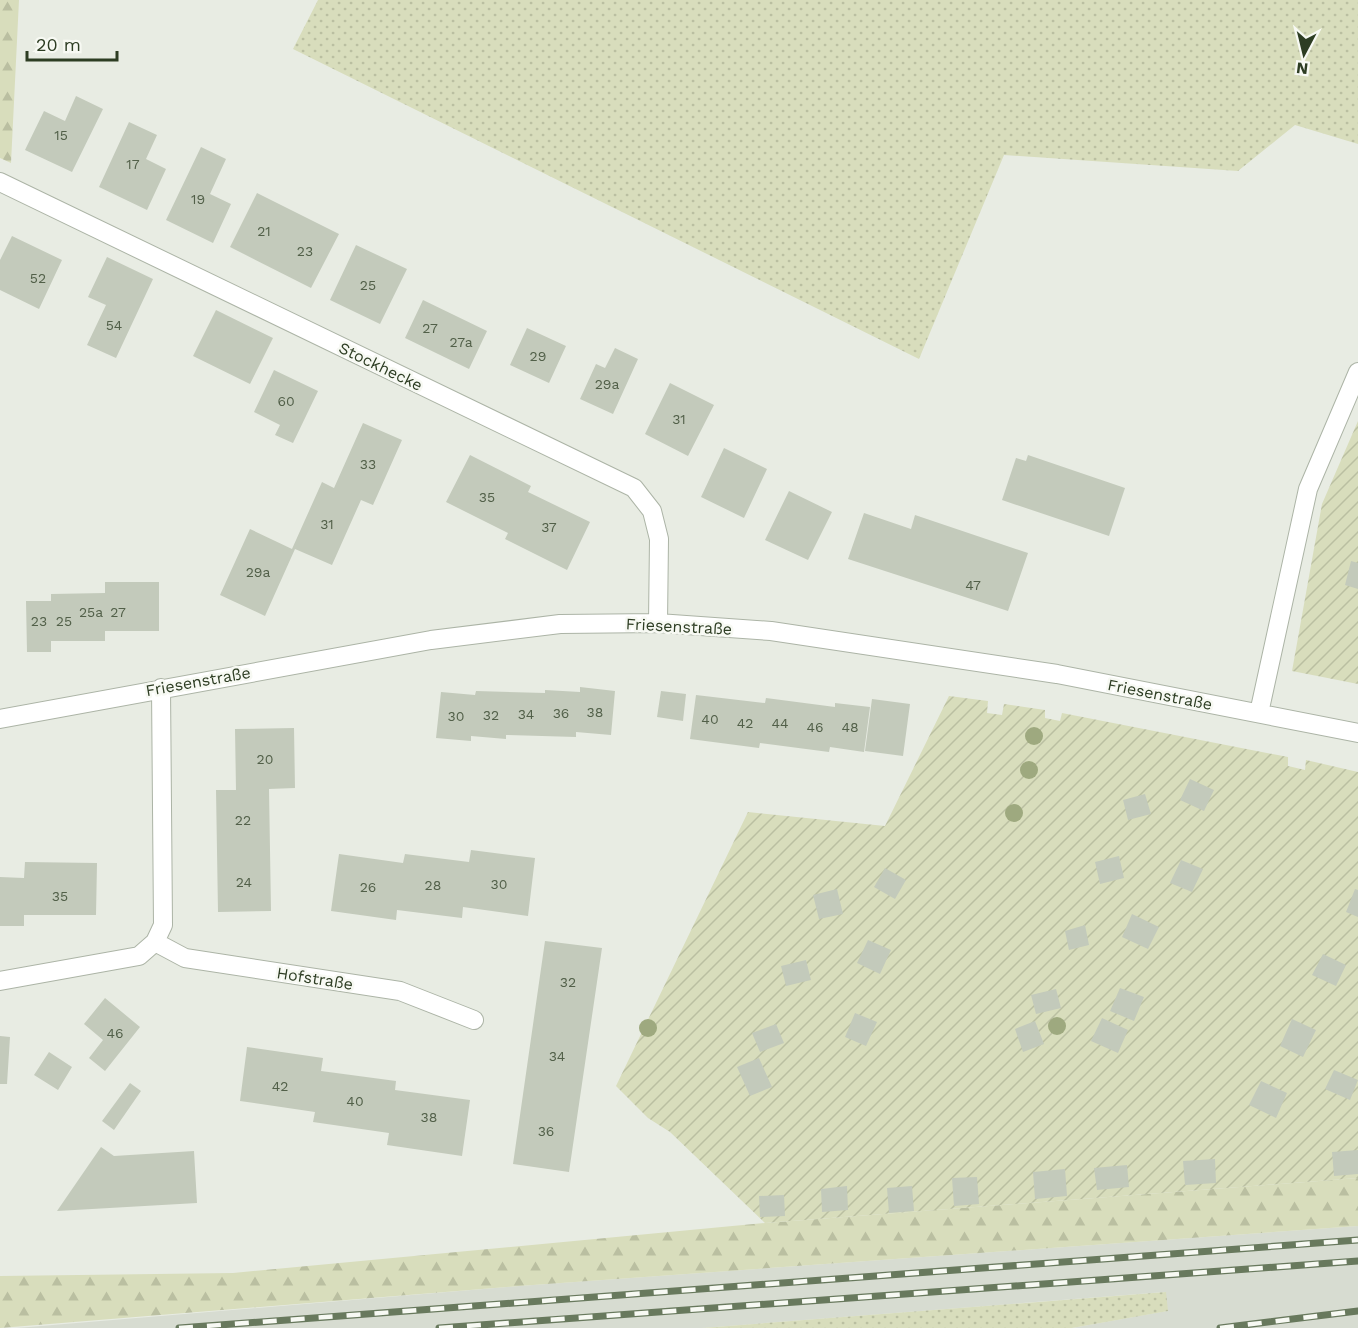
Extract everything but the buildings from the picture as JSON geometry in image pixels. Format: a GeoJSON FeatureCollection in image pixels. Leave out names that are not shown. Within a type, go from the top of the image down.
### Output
{"type":"FeatureCollection","features":[{"type":"Feature","properties":{"kind":"street","name":"Stockhecke"},"geometry":{"type":"LineString","coordinates":[[0,182],[634,488],[652,512],[658,539],[658,622]]}},
{"type":"Feature","properties":{"kind":"street"},"geometry":{"type":"LineString","coordinates":[[1259,713],[1308,489],[1358,372]]}},
{"type":"Feature","properties":{"kind":"street","name":"Friesenstraße"},"geometry":{"type":"LineString","coordinates":[[0,719],[432,640],[560,624],[658,622],[771,632],[1034,671],[1358,733]]}},
{"type":"Feature","properties":{"kind":"street"},"geometry":{"type":"LineString","coordinates":[[0,981],[139,956],[155,942],[163,925],[161,688]]}},
{"type":"Feature","properties":{"kind":"street","name":"Hofstraße"},"geometry":{"type":"LineString","coordinates":[[155,942],[185,958],[400,990],[474,1020]]}},
{"type":"Feature","properties":{"kind":"shaded area"},"geometry":{"type":"Polygon","coordinates":[[[1358,1226],[1358,1328],[1072,1328],[1167,1311],[1165,1292],[702,1328],[17,1328],[519,1286],[1358,1226]]]}},
{"type":"Feature","properties":{"kind":"green space"},"geometry":{"type":"Polygon","coordinates":[[[0,0],[19,0],[11,163],[0,158],[0,0]]]}},
{"type":"Feature","properties":{"kind":"green space"},"geometry":{"type":"Polygon","coordinates":[[[318,0],[1358,0],[1358,144],[1295,125],[1238,171],[1004,155],[919,359],[293,49],[318,0]]]}},
{"type":"Feature","properties":{"kind":"green space"},"geometry":{"type":"Polygon","coordinates":[[[1358,421],[1358,684],[1292,671],[1322,504],[1358,421]]]}},
{"type":"Feature","properties":{"kind":"green space"},"geometry":{"type":"Polygon","coordinates":[[[949,696],[988,701],[987,713],[1002,715],[1004,704],[1045,710],[1045,718],[1060,721],[1062,713],[1288,757],[1288,766],[1305,770],[1306,760],[1358,772],[1358,1178],[765,1223],[670,1132],[648,1118],[616,1086],[748,812],[885,826],[949,696]]]}},
{"type":"Feature","properties":{"kind":"green space"},"geometry":{"type":"Polygon","coordinates":[[[1358,1178],[1358,1226],[519,1286],[0,1328],[0,1276],[233,1273],[765,1223],[1358,1178]]]}},
{"type":"Feature","properties":{"kind":"green space"},"geometry":{"type":"Polygon","coordinates":[[[1166,1292],[1168,1311],[1072,1328],[702,1328],[1166,1292]]]}},
{"type":"Feature","properties":{"kind":"railway"},"geometry":{"type":"LineString","coordinates":[[179,1328],[1358,1240]]}},
{"type":"Feature","properties":{"kind":"railway"},"geometry":{"type":"LineString","coordinates":[[439,1328],[1358,1261]]}},
{"type":"Feature","properties":{"kind":"railway"},"geometry":{"type":"LineString","coordinates":[[1220,1328],[1358,1311]]}}]}
